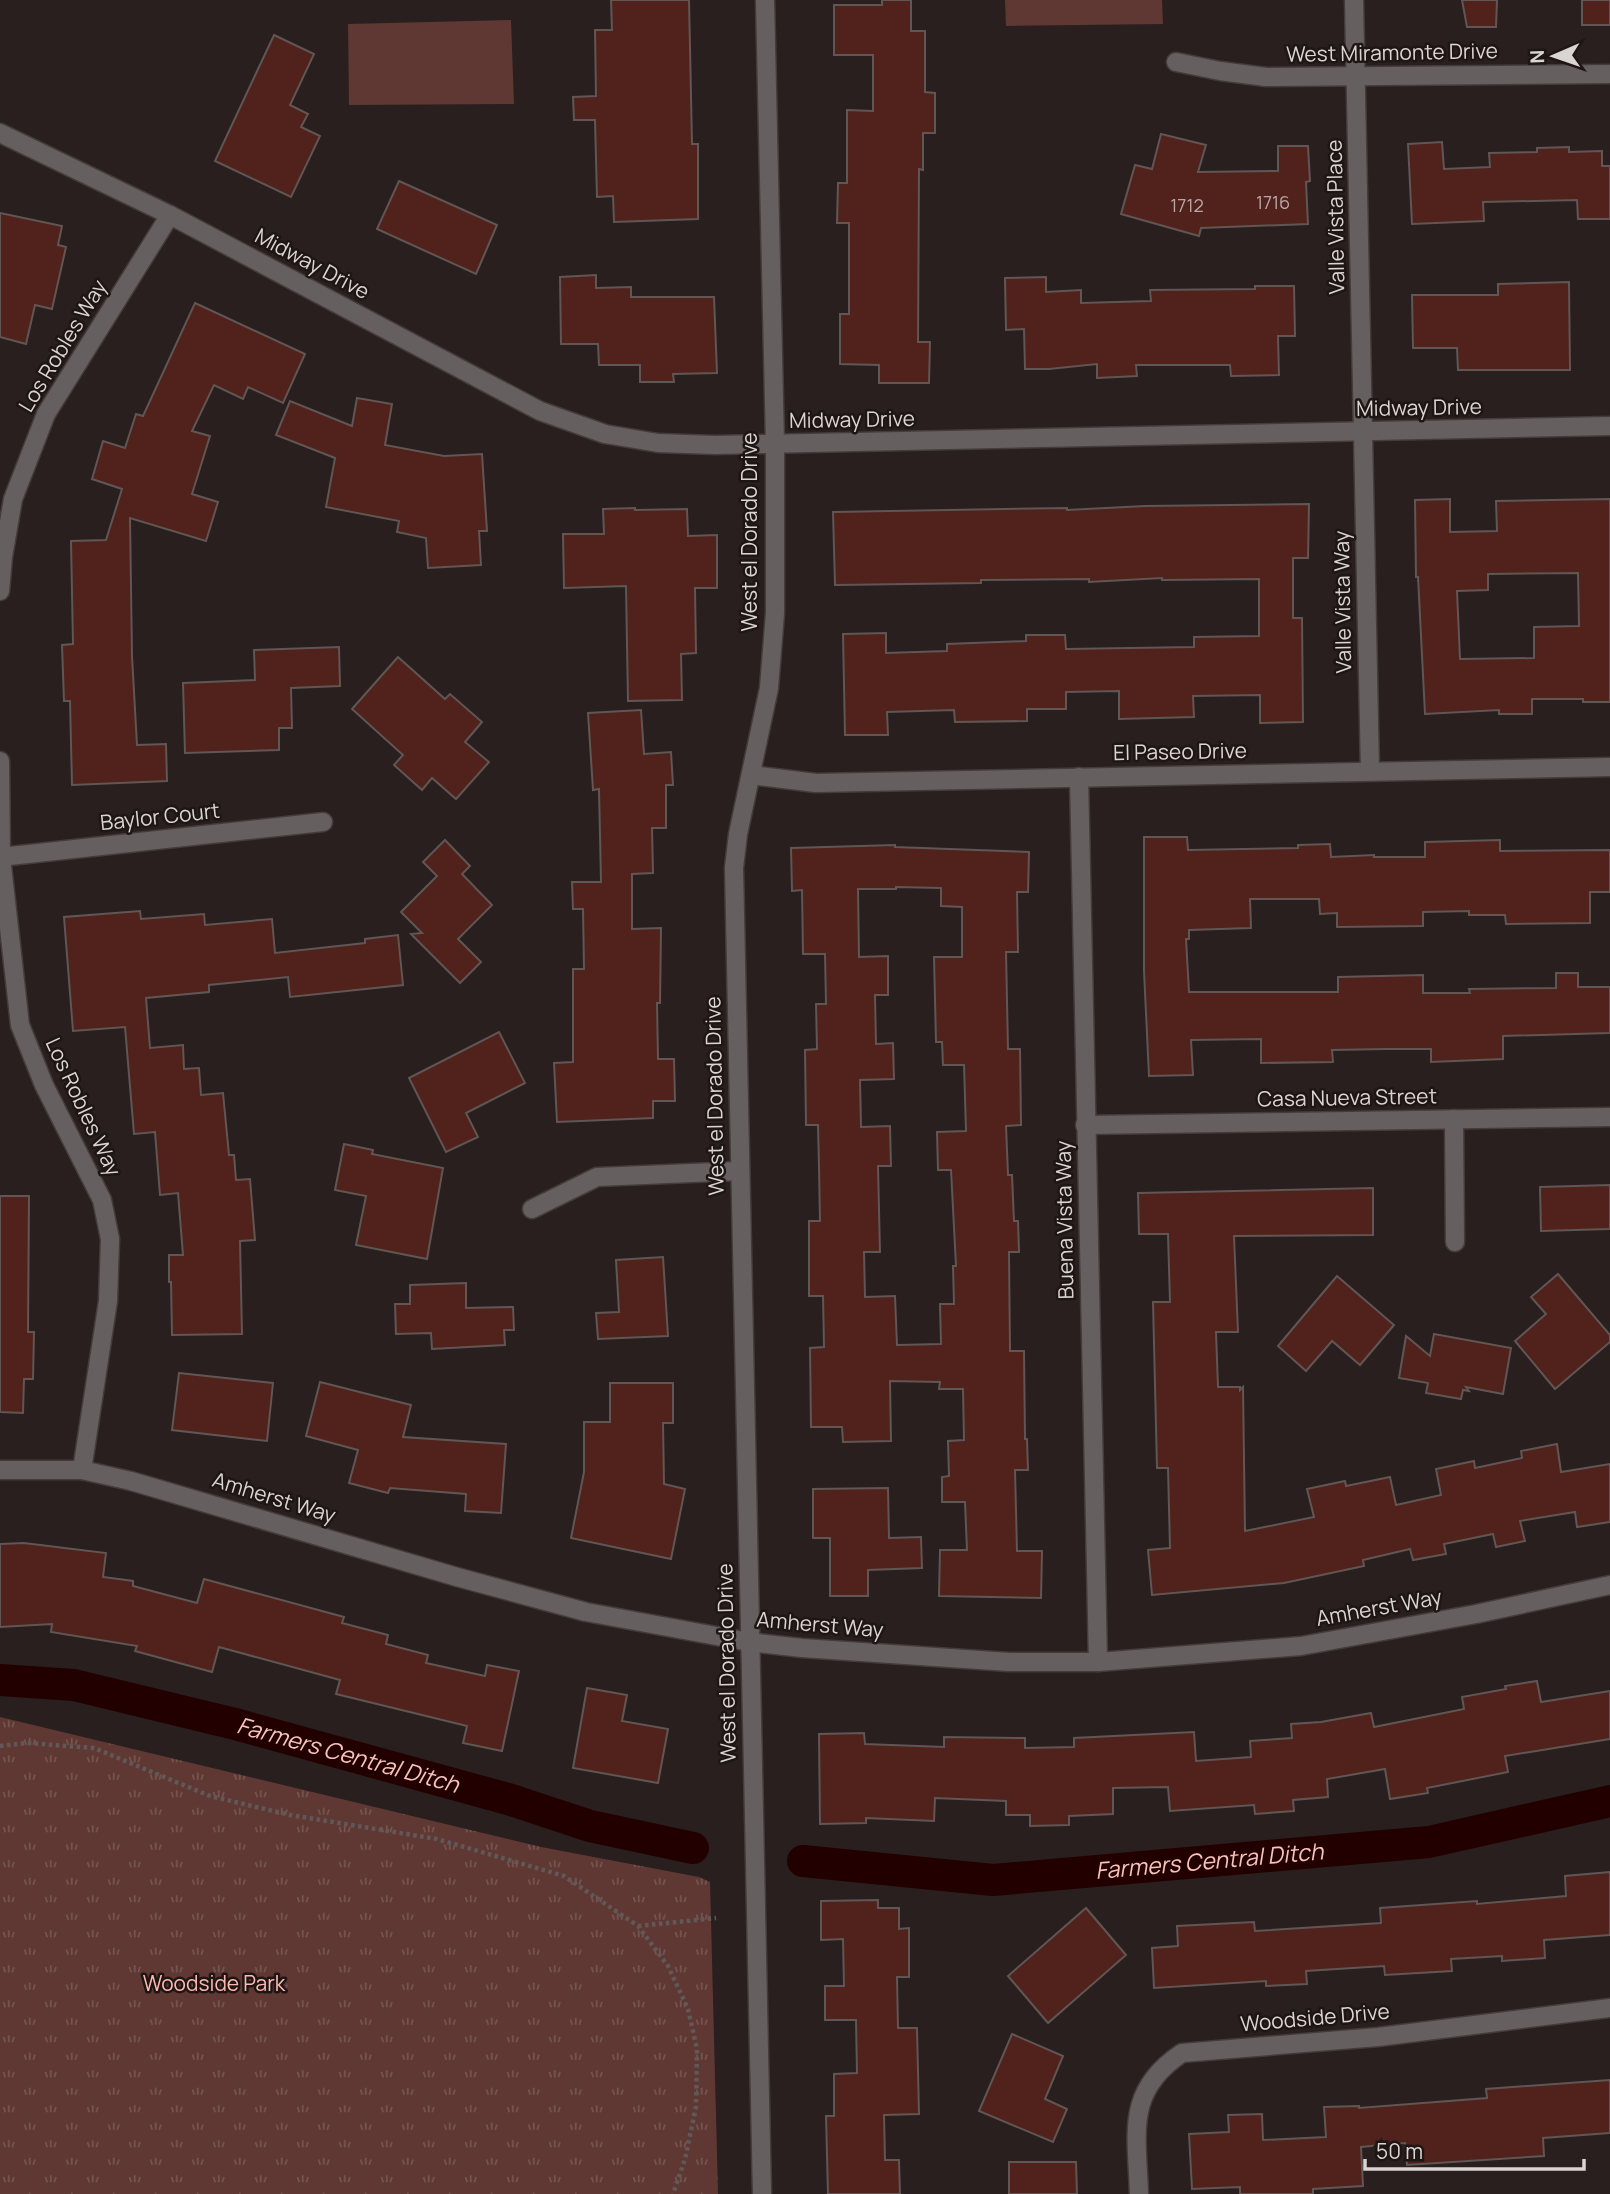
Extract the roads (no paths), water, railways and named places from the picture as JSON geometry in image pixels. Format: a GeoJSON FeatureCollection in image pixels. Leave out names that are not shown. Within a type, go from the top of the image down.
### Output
{"type":"FeatureCollection","features":[{"type":"Feature","properties":{"kind":"street","name":"West el Dorado Drive"},"geometry":{"type":"LineString","coordinates":[[762,2194],[734,868],[738,834],[769,688],[775,614],[775,444],[765,0]]}},
{"type":"Feature","properties":{"kind":"street","name":"Valle Vista Place"},"geometry":{"type":"LineString","coordinates":[[1354,0],[1362,433]]}},
{"type":"Feature","properties":{"kind":"street","name":"West Miramonte Drive"},"geometry":{"type":"LineString","coordinates":[[1176,62],[1220,72],[1266,77],[1610,74]]}},
{"type":"Feature","properties":{"kind":"street","name":"Midway Drive"},"geometry":{"type":"LineString","coordinates":[[0,133],[170,215],[540,411],[605,434],[658,443],[775,444],[1610,426]]}},
{"type":"Feature","properties":{"kind":"street","name":"Los Robles Way"},"geometry":{"type":"LineString","coordinates":[[0,591],[13,499],[46,414],[170,215]]}},
{"type":"Feature","properties":{"kind":"street","name":"Valle Vista Way"},"geometry":{"type":"LineString","coordinates":[[1362,433],[1370,771]]}},
{"type":"Feature","properties":{"kind":"street","name":"Los Robles Way"},"geometry":{"type":"LineString","coordinates":[[0,761],[1,857],[20,1025],[44,1085],[102,1200],[110,1239],[108,1301],[82,1470]]}},
{"type":"Feature","properties":{"kind":"street","name":"El Paseo Drive"},"geometry":{"type":"LineString","coordinates":[[751,775],[816,783],[1610,767]]}},
{"type":"Feature","properties":{"kind":"street","name":"Buena Vista Way"},"geometry":{"type":"LineString","coordinates":[[1079,777],[1098,1661]]}},
{"type":"Feature","properties":{"kind":"street","name":"Baylor Court"},"geometry":{"type":"LineString","coordinates":[[1,857],[323,822]]}},
{"type":"Feature","properties":{"kind":"street","name":"Casa Nueva Street"},"geometry":{"type":"LineString","coordinates":[[1086,1125],[1610,1117]]}},
{"type":"Feature","properties":{"kind":"street"},"geometry":{"type":"LineString","coordinates":[[1454,1119],[1455,1242]]}},
{"type":"Feature","properties":{"kind":"street"},"geometry":{"type":"LineString","coordinates":[[532,1209],[597,1177],[739,1171]]}},
{"type":"Feature","properties":{"kind":"street","name":"Amherst Way"},"geometry":{"type":"LineString","coordinates":[[0,1471],[82,1470],[131,1480],[457,1577],[586,1612],[749,1642],[1009,1662],[1098,1661],[1301,1646],[1476,1614],[1610,1585]]}},
{"type":"Feature","properties":{"kind":"street","name":"Woodside Drive"},"geometry":{"type":"LineString","coordinates":[[1139,2194],[1137,2123],[1142,2094],[1164,2065],[1182,2053],[1378,2037],[1610,2008]]}},
{"type":"Feature","properties":{"kind":"waterway","name":"Farmers Central Ditch"},"geometry":{"type":"LineString","coordinates":[[0,1680],[74,1685],[235,1724],[508,1799],[590,1826],[693,1848]]}},
{"type":"Feature","properties":{"kind":"waterway","name":"Farmers Central Ditch"},"geometry":{"type":"LineString","coordinates":[[803,1861],[993,1880],[1429,1842],[1610,1801]]}},
{"type":"Feature","properties":{"kind":"park label","name":"Woodside Park"},"geometry":{"type":"Point","coordinates":[214,1984]}}]}
